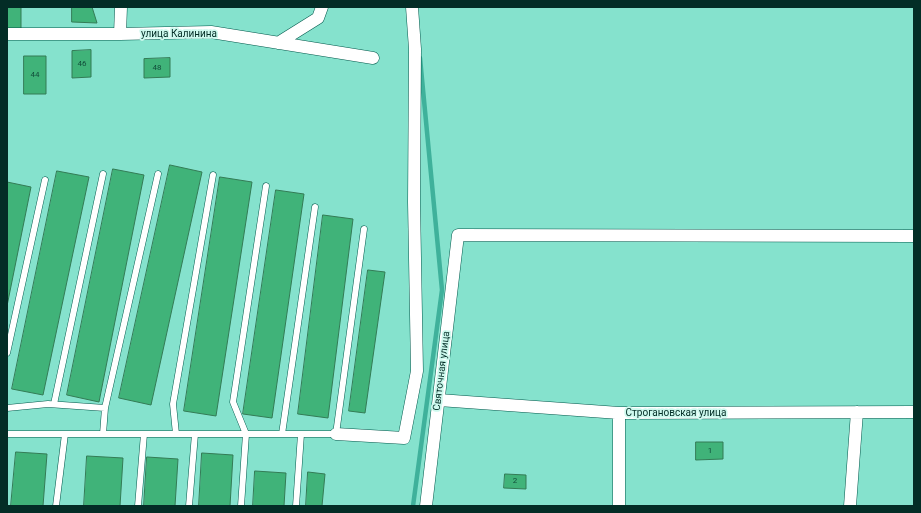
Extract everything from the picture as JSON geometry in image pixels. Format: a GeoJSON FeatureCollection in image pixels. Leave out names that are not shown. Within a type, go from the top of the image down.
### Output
{"type":"FeatureCollection","features":[{"type":"Feature","properties":{"kind":"street"},"geometry":{"type":"LineString","coordinates":[[120,34],[121,7]]}},
{"type":"Feature","properties":{"kind":"street"},"geometry":{"type":"LineString","coordinates":[[278,43],[318,18],[322,7]]}},
{"type":"Feature","properties":{"kind":"street"},"geometry":{"type":"LineString","coordinates":[[336,434],[404,438],[417,371],[414,202],[416,49],[412,7]]}},
{"type":"Feature","properties":{"kind":"street","name":"улица Калинина"},"geometry":{"type":"LineString","coordinates":[[7,34],[211,32],[374,58]]}},
{"type":"Feature","properties":{"kind":"street","name":"Святочная улица"},"geometry":{"type":"LineString","coordinates":[[426,506],[458,235],[914,236]]}},
{"type":"Feature","properties":{"kind":"street","name":"Строгановская улица"},"geometry":{"type":"LineString","coordinates":[[439,400],[619,413],[914,412]]}},
{"type":"Feature","properties":{"kind":"street"},"geometry":{"type":"LineString","coordinates":[[850,506],[858,412]]}},
{"type":"Feature","properties":{"kind":"street"},"geometry":{"type":"LineString","coordinates":[[619,413],[619,506]]}},
{"type":"Feature","properties":{"kind":"lane"},"geometry":{"type":"LineString","coordinates":[[54,404],[103,174]]}},
{"type":"Feature","properties":{"kind":"lane"},"geometry":{"type":"LineString","coordinates":[[103,434],[105,408],[158,174]]}},
{"type":"Feature","properties":{"kind":"lane"},"geometry":{"type":"LineString","coordinates":[[176,434],[173,404],[213,174]]}},
{"type":"Feature","properties":{"kind":"lane"},"geometry":{"type":"LineString","coordinates":[[7,353],[45,180]]}},
{"type":"Feature","properties":{"kind":"lane"},"geometry":{"type":"LineString","coordinates":[[242,506],[246,434],[233,402],[266,186]]}},
{"type":"Feature","properties":{"kind":"lane"},"geometry":{"type":"LineString","coordinates":[[282,434],[315,207]]}},
{"type":"Feature","properties":{"kind":"lane"},"geometry":{"type":"LineString","coordinates":[[7,434],[336,434],[364,229]]}},
{"type":"Feature","properties":{"kind":"lane"},"geometry":{"type":"LineString","coordinates":[[7,408],[48,404],[105,408]]}},
{"type":"Feature","properties":{"kind":"lane"},"geometry":{"type":"LineString","coordinates":[[56,506],[65,434]]}},
{"type":"Feature","properties":{"kind":"lane"},"geometry":{"type":"LineString","coordinates":[[138,506],[144,434]]}},
{"type":"Feature","properties":{"kind":"lane"},"geometry":{"type":"LineString","coordinates":[[189,506],[195,434]]}},
{"type":"Feature","properties":{"kind":"lane"},"geometry":{"type":"LineString","coordinates":[[296,506],[301,434]]}},
{"type":"Feature","properties":{"kind":"building"},"geometry":{"type":"Polygon","coordinates":[[[7,7],[21,7],[21,32],[7,32],[7,7]]]}},
{"type":"Feature","properties":{"kind":"building"},"geometry":{"type":"Polygon","coordinates":[[[72,7],[92,7],[97,23],[72,22],[72,7]]]}},
{"type":"Feature","properties":{"kind":"building"},"geometry":{"type":"Polygon","coordinates":[[[91,50],[91,77],[72,78],[72,51],[91,50]]]}},
{"type":"Feature","properties":{"kind":"building"},"geometry":{"type":"Polygon","coordinates":[[[24,56],[46,56],[46,94],[24,94],[24,56]]]}},
{"type":"Feature","properties":{"kind":"building"},"geometry":{"type":"Polygon","coordinates":[[[170,58],[170,77],[144,78],[144,59],[170,58]]]}},
{"type":"Feature","properties":{"kind":"building"},"geometry":{"type":"Polygon","coordinates":[[[170,165],[202,172],[151,405],[119,398],[170,165]]]}},
{"type":"Feature","properties":{"kind":"building"},"geometry":{"type":"Polygon","coordinates":[[[113,169],[144,175],[99,402],[67,395],[113,169]]]}},
{"type":"Feature","properties":{"kind":"building"},"geometry":{"type":"Polygon","coordinates":[[[57,171],[89,177],[43,395],[12,389],[57,171]]]}},
{"type":"Feature","properties":{"kind":"building"},"geometry":{"type":"Polygon","coordinates":[[[220,177],[252,182],[216,416],[184,411],[220,177]]]}},
{"type":"Feature","properties":{"kind":"building"},"geometry":{"type":"Polygon","coordinates":[[[7,182],[31,187],[7,306],[7,182]]]}},
{"type":"Feature","properties":{"kind":"building"},"geometry":{"type":"Polygon","coordinates":[[[276,190],[304,194],[272,418],[243,414],[276,190]]]}},
{"type":"Feature","properties":{"kind":"building"},"geometry":{"type":"Polygon","coordinates":[[[323,215],[353,219],[328,418],[298,414],[323,215]]]}},
{"type":"Feature","properties":{"kind":"building"},"geometry":{"type":"Polygon","coordinates":[[[368,270],[385,272],[365,413],[349,411],[368,270]]]}},
{"type":"Feature","properties":{"kind":"building"},"geometry":{"type":"Polygon","coordinates":[[[696,442],[723,442],[723,459],[696,460],[696,442]]]}},
{"type":"Feature","properties":{"kind":"building"},"geometry":{"type":"Polygon","coordinates":[[[16,452],[47,454],[43,506],[11,506],[16,452]]]}},
{"type":"Feature","properties":{"kind":"building"},"geometry":{"type":"Polygon","coordinates":[[[202,453],[233,455],[230,506],[199,506],[202,453]]]}},
{"type":"Feature","properties":{"kind":"building"},"geometry":{"type":"Polygon","coordinates":[[[87,456],[123,458],[120,506],[84,506],[87,456]]]}},
{"type":"Feature","properties":{"kind":"building"},"geometry":{"type":"Polygon","coordinates":[[[147,457],[178,459],[175,506],[144,506],[147,457]]]}},
{"type":"Feature","properties":{"kind":"building"},"geometry":{"type":"Polygon","coordinates":[[[255,471],[286,473],[284,506],[253,506],[255,471]]]}},
{"type":"Feature","properties":{"kind":"building"},"geometry":{"type":"Polygon","coordinates":[[[308,472],[325,474],[322,506],[306,506],[308,472]]]}},
{"type":"Feature","properties":{"kind":"building"},"geometry":{"type":"Polygon","coordinates":[[[505,474],[526,475],[526,489],[504,488],[505,474]]]}},
{"type":"Feature","properties":{"kind":"waterway"},"geometry":{"type":"LineString","coordinates":[[413,506],[442,290],[420,58]]}}]}
